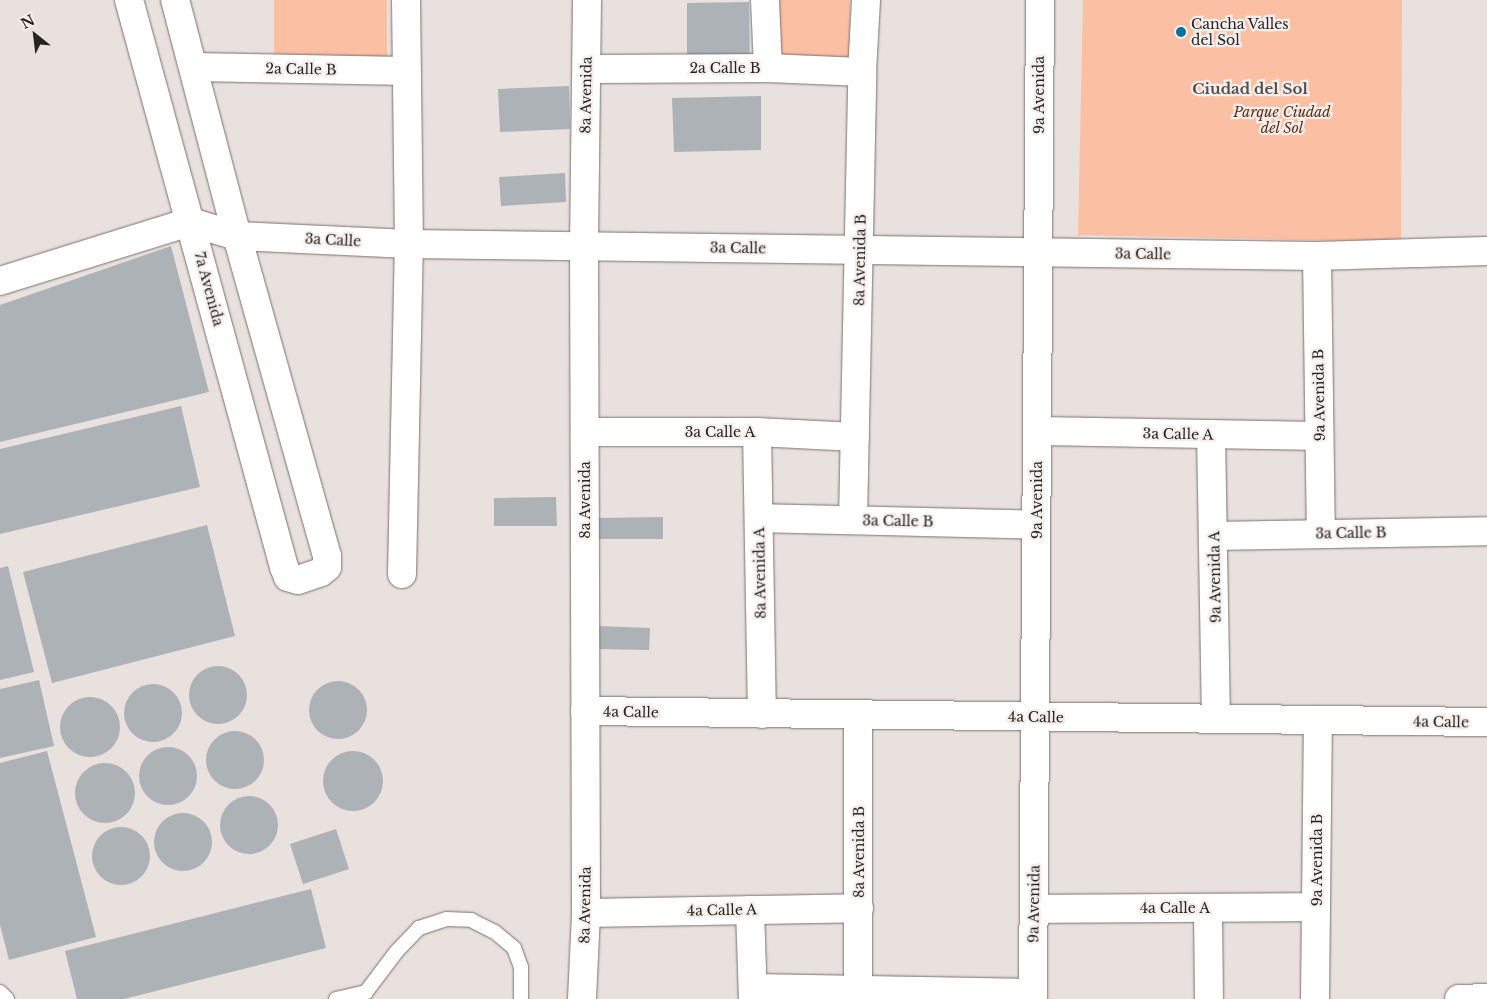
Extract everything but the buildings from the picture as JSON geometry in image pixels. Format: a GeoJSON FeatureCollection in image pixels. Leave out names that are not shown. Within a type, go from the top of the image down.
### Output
{"type":"FeatureCollection","features":[{"type":"Feature","properties":{"kind":"street","name":"7a Avenida"},"geometry":{"type":"LineString","coordinates":[[129,0],[288,577],[298,580],[321,572],[327,567],[327,556],[237,236]]}},
{"type":"Feature","properties":{"kind":"street"},"geometry":{"type":"LineString","coordinates":[[176,0],[237,236]]}},
{"type":"Feature","properties":{"kind":"street"},"geometry":{"type":"LineString","coordinates":[[402,574],[409,244],[406,0]]}},
{"type":"Feature","properties":{"kind":"street","name":"8a Avenida"},"geometry":{"type":"LineString","coordinates":[[582,999],[586,913],[584,246],[587,0]]}},
{"type":"Feature","properties":{"kind":"street"},"geometry":{"type":"LineString","coordinates":[[765,0],[768,68]]}},
{"type":"Feature","properties":{"kind":"street","name":"8a Avenida B"},"geometry":{"type":"LineString","coordinates":[[853,520],[860,250],[862,72],[866,0]]}},
{"type":"Feature","properties":{"kind":"street","name":"9a Avenida"},"geometry":{"type":"LineString","coordinates":[[1032,996],[1036,717],[1040,0]]}},
{"type":"Feature","properties":{"kind":"street","name":"2a Calle B"},"geometry":{"type":"LineString","coordinates":[[194,67],[407,71]]}},
{"type":"Feature","properties":{"kind":"street","name":"2a Calle B"},"geometry":{"type":"LineString","coordinates":[[587,69],[768,68],[862,72]]}},
{"type":"Feature","properties":{"kind":"street","name":"3a Calle"},"geometry":{"type":"LineString","coordinates":[[190,222],[237,236],[409,244],[1317,256],[1487,251]]}},
{"type":"Feature","properties":{"kind":"street"},"geometry":{"type":"LineString","coordinates":[[0,281],[190,222]]}},
{"type":"Feature","properties":{"kind":"street","name":"9a Avenida B"},"geometry":{"type":"LineString","coordinates":[[1317,256],[1321,534]]}},
{"type":"Feature","properties":{"kind":"street","name":"3a Calle A"},"geometry":{"type":"LineString","coordinates":[[1037,431],[1319,436]]}},
{"type":"Feature","properties":{"kind":"street","name":"3a Calle A"},"geometry":{"type":"LineString","coordinates":[[584,432],[757,432],[855,438]]}},
{"type":"Feature","properties":{"kind":"street","name":"8a Avenida A"},"geometry":{"type":"LineString","coordinates":[[757,432],[762,714]]}},
{"type":"Feature","properties":{"kind":"street","name":"9a Avenida A"},"geometry":{"type":"LineString","coordinates":[[1211,434],[1216,719]]}},
{"type":"Feature","properties":{"kind":"street","name":"3a Calle B"},"geometry":{"type":"LineString","coordinates":[[759,518],[1036,525]]}},
{"type":"Feature","properties":{"kind":"street","name":"3a Calle B"},"geometry":{"type":"LineString","coordinates":[[1214,536],[1487,531]]}},
{"type":"Feature","properties":{"kind":"street","name":"4a Calle"},"geometry":{"type":"LineString","coordinates":[[585,711],[1487,722]]}},
{"type":"Feature","properties":{"kind":"street","name":"8a Avenida B"},"geometry":{"type":"LineString","coordinates":[[858,714],[858,990]]}},
{"type":"Feature","properties":{"kind":"street","name":"9a Avenida B"},"geometry":{"type":"LineString","coordinates":[[1315,999],[1318,720]]}},
{"type":"Feature","properties":{"kind":"street","name":"4a Calle A"},"geometry":{"type":"LineString","coordinates":[[1034,909],[1316,907]]}},
{"type":"Feature","properties":{"kind":"street","name":"4a Calle A"},"geometry":{"type":"LineString","coordinates":[[586,913],[859,908]]}},
{"type":"Feature","properties":{"kind":"street"},"geometry":{"type":"LineString","coordinates":[[1208,908],[1209,999]]}},
{"type":"Feature","properties":{"kind":"street"},"geometry":{"type":"LineString","coordinates":[[750,910],[753,994],[858,990],[1032,996]]}},
{"type":"Feature","properties":{"kind":"street"},"geometry":{"type":"LineString","coordinates":[[1459,999],[1487,998]]}},
{"type":"Feature","properties":{"kind":"lane"},"geometry":{"type":"LineString","coordinates":[[336,999],[367,996],[397,951],[419,928],[446,920],[472,920],[495,932],[514,948],[521,967],[521,999]]}},
{"type":"Feature","properties":{"kind":"lane"},"geometry":{"type":"LineString","coordinates":[[0,992],[7,999]]}},
{"type":"Feature","properties":{"kind":"green space"},"geometry":{"type":"Polygon","coordinates":[[[274,0],[387,0],[387,67],[274,68],[274,0]]]}},
{"type":"Feature","properties":{"kind":"green space"},"geometry":{"type":"Polygon","coordinates":[[[773,0],[850,0],[850,76],[773,76],[773,0]]]}},
{"type":"Feature","properties":{"kind":"green space","name":"Parque Ciudad del Sol"},"geometry":{"type":"Polygon","coordinates":[[[1083,0],[1402,0],[1401,242],[1078,235],[1083,0]]]}},
{"type":"Feature","properties":{"kind":"place","name":"Cancha Valles del Sol"},"geometry":{"type":"Point","coordinates":[1181,32]}},
{"type":"Feature","properties":{"kind":"district","name":"Ciudad del Sol"},"geometry":{"type":"Point","coordinates":[1250,89]}}]}
